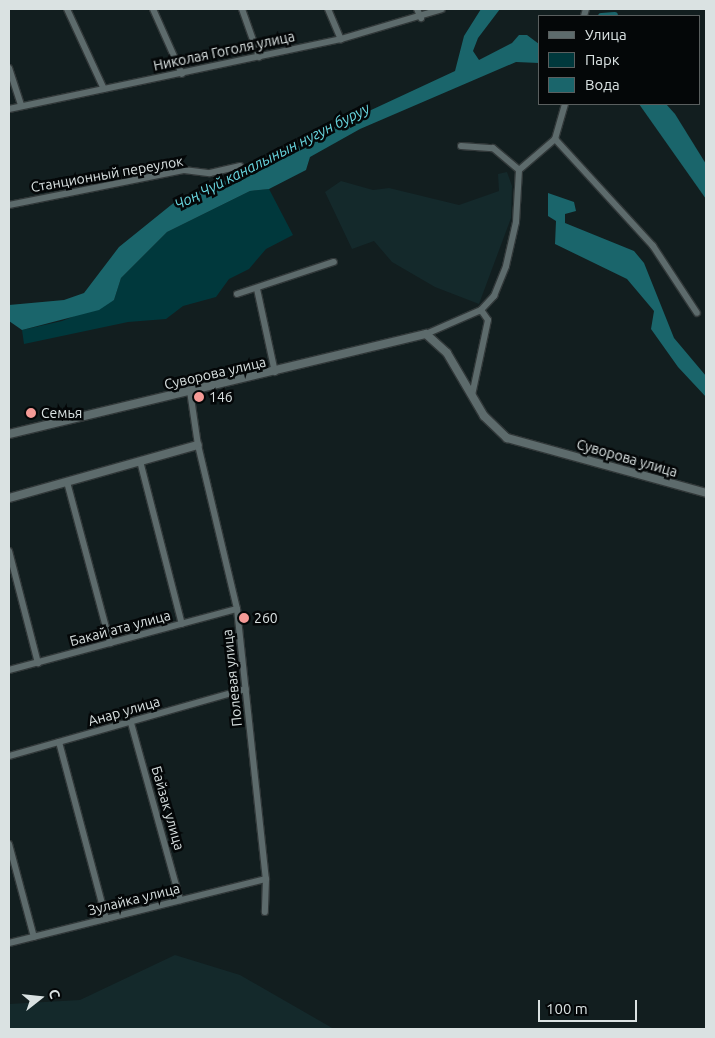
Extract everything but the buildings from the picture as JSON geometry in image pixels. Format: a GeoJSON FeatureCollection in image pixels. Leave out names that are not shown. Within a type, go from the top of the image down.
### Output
{"type":"FeatureCollection","features":[{"type":"Feature","properties":{"kind":"street"},"geometry":{"type":"LineString","coordinates":[[67,9],[104,89]]}},
{"type":"Feature","properties":{"kind":"street"},"geometry":{"type":"LineString","coordinates":[[153,9],[182,74]]}},
{"type":"Feature","properties":{"kind":"street"},"geometry":{"type":"LineString","coordinates":[[242,9],[259,57]]}},
{"type":"Feature","properties":{"kind":"street"},"geometry":{"type":"LineString","coordinates":[[328,9],[342,39]]}},
{"type":"Feature","properties":{"kind":"street"},"geometry":{"type":"LineString","coordinates":[[417,9],[421,18]]}},
{"type":"Feature","properties":{"kind":"street","name":"Николая Гоголя улица"},"geometry":{"type":"LineString","coordinates":[[9,109],[342,39],[421,18],[442,9]]}},
{"type":"Feature","properties":{"kind":"street"},"geometry":{"type":"LineString","coordinates":[[9,68],[21,106]]}},
{"type":"Feature","properties":{"kind":"street"},"geometry":{"type":"LineString","coordinates":[[461,146],[493,148],[519,170],[555,139],[566,105]]}},
{"type":"Feature","properties":{"kind":"street"},"geometry":{"type":"LineString","coordinates":[[555,139],[653,246],[697,313]]}},
{"type":"Feature","properties":{"kind":"street","name":"Станционный переулок"},"geometry":{"type":"LineString","coordinates":[[9,205],[184,170],[210,173],[240,166]]}},
{"type":"Feature","properties":{"kind":"street","name":"Суворова улица"},"geometry":{"type":"LineString","coordinates":[[9,434],[275,372],[426,334],[481,310],[494,296],[506,266],[516,222],[519,170]]}},
{"type":"Feature","properties":{"kind":"street"},"geometry":{"type":"LineString","coordinates":[[237,294],[257,289],[334,262]]}},
{"type":"Feature","properties":{"kind":"street"},"geometry":{"type":"LineString","coordinates":[[257,289],[275,372]]}},
{"type":"Feature","properties":{"kind":"street"},"geometry":{"type":"LineString","coordinates":[[472,396],[488,320],[481,310]]}},
{"type":"Feature","properties":{"kind":"street","name":"Суворова улица"},"geometry":{"type":"LineString","coordinates":[[426,334],[447,353],[484,416],[508,438],[706,493]]}},
{"type":"Feature","properties":{"kind":"street","name":"Полевая улица"},"geometry":{"type":"LineString","coordinates":[[190,391],[198,445],[237,609],[266,879],[265,912]]}},
{"type":"Feature","properties":{"kind":"street"},"geometry":{"type":"LineString","coordinates":[[9,498],[198,445]]}},
{"type":"Feature","properties":{"kind":"street"},"geometry":{"type":"LineString","coordinates":[[140,461],[182,624]]}},
{"type":"Feature","properties":{"kind":"street"},"geometry":{"type":"LineString","coordinates":[[67,482],[110,643]]}},
{"type":"Feature","properties":{"kind":"street"},"geometry":{"type":"LineString","coordinates":[[9,551],[38,663]]}},
{"type":"Feature","properties":{"kind":"street","name":"Бакай ата улица"},"geometry":{"type":"LineString","coordinates":[[9,670],[237,609]]}},
{"type":"Feature","properties":{"kind":"street","name":"Анар улица"},"geometry":{"type":"LineString","coordinates":[[9,756],[246,689]]}},
{"type":"Feature","properties":{"kind":"street","name":"Байзак улица"},"geometry":{"type":"LineString","coordinates":[[131,723],[180,900]]}},
{"type":"Feature","properties":{"kind":"street"},"geometry":{"type":"LineString","coordinates":[[59,742],[106,919]]}},
{"type":"Feature","properties":{"kind":"street"},"geometry":{"type":"LineString","coordinates":[[9,844],[34,937]]}},
{"type":"Feature","properties":{"kind":"street","name":"Зулайка улица"},"geometry":{"type":"LineString","coordinates":[[9,943],[266,879]]}},
{"type":"Feature","properties":{"kind":"shaded area"},"geometry":{"type":"Polygon","coordinates":[[[507,172],[512,186],[511,218],[479,304],[435,287],[392,262],[374,241],[352,249],[325,192],[341,181],[373,190],[389,188],[459,205],[499,191],[498,174],[507,172]]]}},
{"type":"Feature","properties":{"kind":"shaded area"},"geometry":{"type":"Polygon","coordinates":[[[175,955],[240,975],[334,1029],[9,1029],[9,1004],[80,1000],[175,955]]]}},
{"type":"Feature","properties":{"kind":"green space"},"geometry":{"type":"Polygon","coordinates":[[[269,189],[293,235],[266,249],[249,269],[229,279],[216,297],[183,306],[166,319],[128,322],[24,344],[22,330],[62,321],[114,300],[121,278],[167,232],[250,191],[269,189]]]}},
{"type":"Feature","properties":{"kind":"water"},"geometry":{"type":"Polygon","coordinates":[[[481,9],[500,9],[478,38],[473,51],[479,60],[512,43],[519,35],[527,35],[538,43],[538,63],[516,62],[360,129],[310,157],[306,170],[269,189],[250,191],[167,232],[121,278],[114,300],[99,310],[22,330],[9,321],[9,305],[64,300],[84,293],[119,247],[176,201],[274,160],[326,131],[455,71],[464,36],[481,9]]]}},
{"type":"Feature","properties":{"kind":"water"},"geometry":{"type":"Polygon","coordinates":[[[640,105],[667,105],[675,114],[706,164],[706,199],[640,105]]]}},
{"type":"Feature","properties":{"kind":"water"},"geometry":{"type":"Polygon","coordinates":[[[548,193],[574,202],[576,211],[565,214],[565,223],[634,251],[644,263],[674,338],[706,376],[706,397],[678,367],[651,329],[654,311],[627,279],[555,244],[556,221],[548,216],[548,193]]]}},
{"type":"Feature","properties":{"kind":"place","name":"146"},"geometry":{"type":"Point","coordinates":[199,397]}},
{"type":"Feature","properties":{"kind":"place","name":"Семья"},"geometry":{"type":"Point","coordinates":[31,413]}},
{"type":"Feature","properties":{"kind":"place","name":"260"},"geometry":{"type":"Point","coordinates":[244,618]}},
{"type":"Feature","properties":{"kind":"water label","name":"Чоң Чүй каналынын нугун буруу"},"geometry":{"type":"Point","coordinates":[272,156]}}]}
